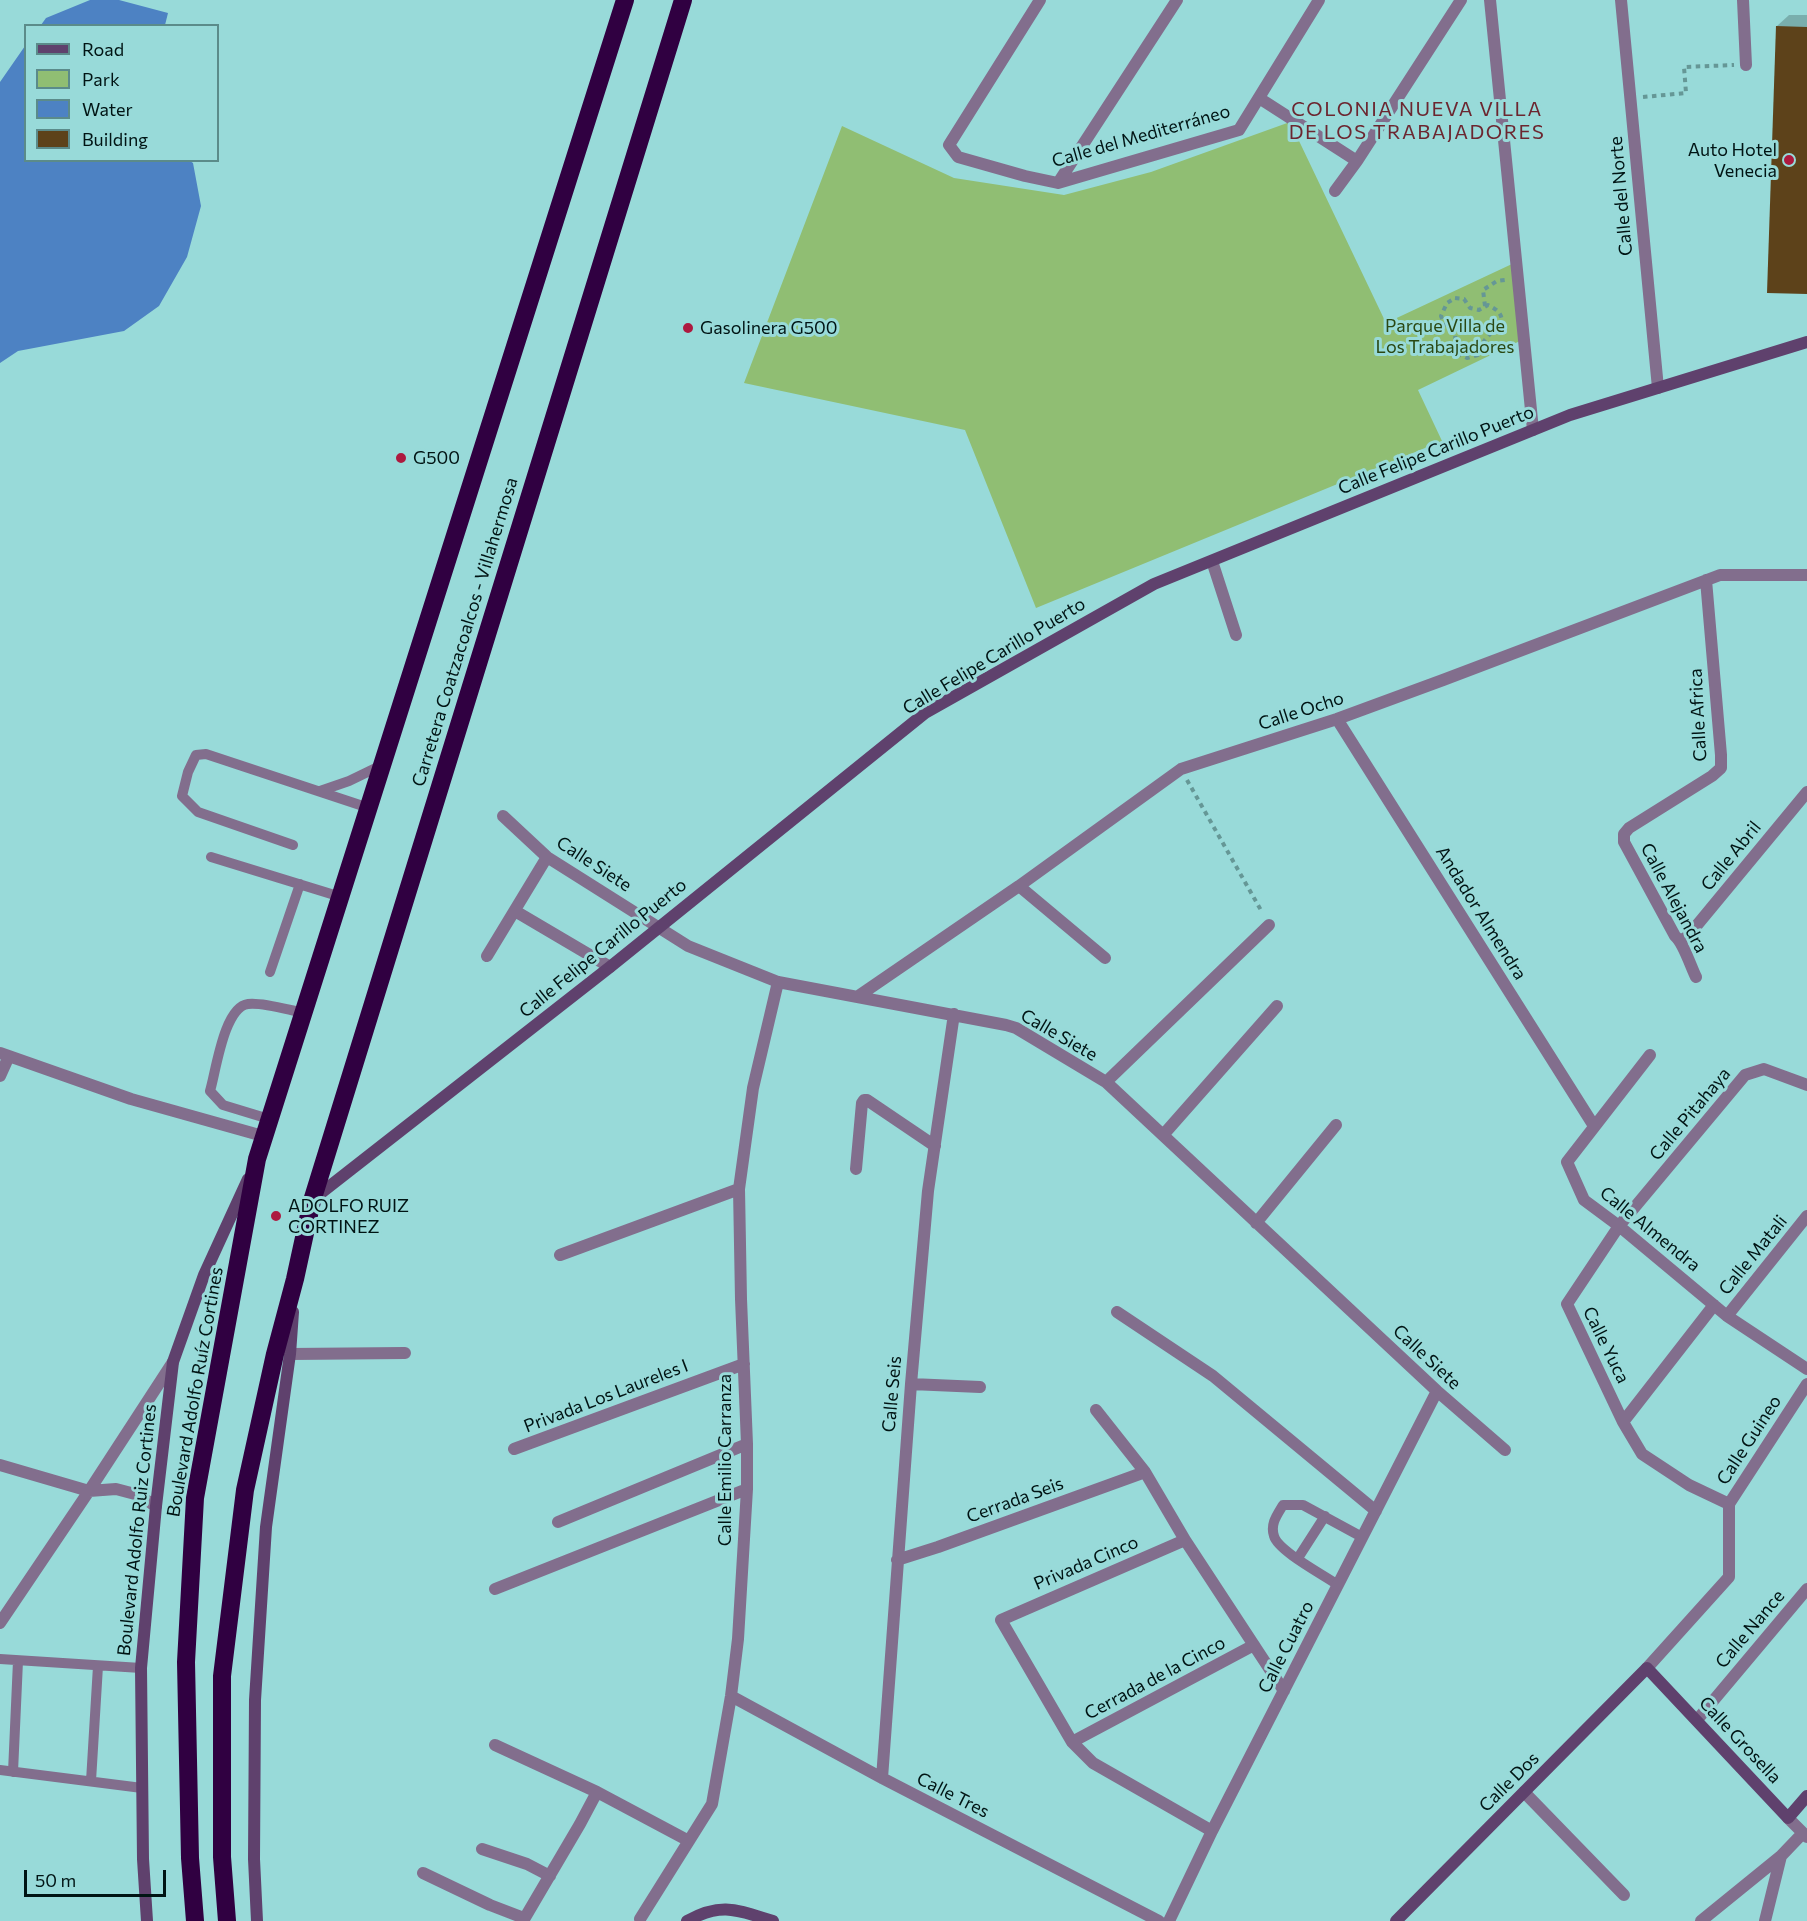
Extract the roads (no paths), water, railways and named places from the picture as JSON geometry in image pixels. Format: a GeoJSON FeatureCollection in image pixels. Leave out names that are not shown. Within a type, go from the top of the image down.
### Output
{"type":"FeatureCollection","features":[{"type":"Feature","properties":{"kind":"highway","name":"Carretera Coatzacoalcos - Villahermosa"},"geometry":{"type":"LineString","coordinates":[[257,1159],[625,0]]}},
{"type":"Feature","properties":{"kind":"highway","name":"Carretera Coatzacoalcos - Villahermosa"},"geometry":{"type":"LineString","coordinates":[[295,1279],[312,1201],[683,0]]}},
{"type":"Feature","properties":{"kind":"highway","name":"Boulevard Adolfo Ruíz Cortines"},"geometry":{"type":"LineString","coordinates":[[195,1921],[190,1858],[186,1662],[195,1498],[257,1159]]}},
{"type":"Feature","properties":{"kind":"highway"},"geometry":{"type":"LineString","coordinates":[[227,1921],[222,1857],[222,1676],[245,1490],[275,1354],[295,1279]]}},
{"type":"Feature","properties":{"kind":"street","name":"Calle del Mediterráneo"},"geometry":{"type":"LineString","coordinates":[[1040,0],[949,144],[958,157],[1058,183],[1239,130],[1319,0]]}},
{"type":"Feature","properties":{"kind":"street"},"geometry":{"type":"LineString","coordinates":[[1058,183],[1177,0]]}},
{"type":"Feature","properties":{"kind":"street"},"geometry":{"type":"LineString","coordinates":[[1335,191],[1357,161],[1461,0]]}},
{"type":"Feature","properties":{"kind":"street"},"geometry":{"type":"LineString","coordinates":[[1490,0],[1533,430]]}},
{"type":"Feature","properties":{"kind":"street","name":"Calle del Norte"},"geometry":{"type":"LineString","coordinates":[[1621,0],[1658,388]]}},
{"type":"Feature","properties":{"kind":"street"},"geometry":{"type":"LineString","coordinates":[[1743,0],[1746,65]]}},
{"type":"Feature","properties":{"kind":"street"},"geometry":{"type":"LineString","coordinates":[[1259,98],[1357,161]]}},
{"type":"Feature","properties":{"kind":"street","name":"Calle Felipe Carillo Puerto"},"geometry":{"type":"LineString","coordinates":[[312,1201],[610,967],[926,713],[1154,584],[1570,415],[1807,342]]}},
{"type":"Feature","properties":{"kind":"street"},"geometry":{"type":"LineString","coordinates":[[1212,561],[1236,635]]}},
{"type":"Feature","properties":{"kind":"street","name":"Calle Ocho"},"geometry":{"type":"LineString","coordinates":[[857,997],[1019,886],[1181,769],[1337,718],[1720,575],[1807,575]]}},
{"type":"Feature","properties":{"kind":"street","name":"Calle Africa"},"geometry":{"type":"LineString","coordinates":[[1624,834],[1629,828],[1712,776],[1720,768],[1721,755],[1706,580]]}},
{"type":"Feature","properties":{"kind":"street","name":"Andador Almendra"},"geometry":{"type":"LineString","coordinates":[[1337,718],[1594,1126]]}},
{"type":"Feature","properties":{"kind":"street","name":"Calle Abril"},"geometry":{"type":"LineString","coordinates":[[1681,941],[1688,936],[1807,792]]}},
{"type":"Feature","properties":{"kind":"street","name":"Calle Siete"},"geometry":{"type":"LineString","coordinates":[[503,816],[547,857],[688,946],[778,982],[1006,1024],[1106,1082],[1437,1391],[1505,1450]]}},
{"type":"Feature","properties":{"kind":"street","name":"Calle Alejandra"},"geometry":{"type":"LineString","coordinates":[[1624,834],[1624,842],[1675,936],[1681,941],[1684,954],[1696,977]]}},
{"type":"Feature","properties":{"kind":"street"},"geometry":{"type":"LineString","coordinates":[[487,956],[547,857]]}},
{"type":"Feature","properties":{"kind":"street"},"geometry":{"type":"LineString","coordinates":[[1019,886],[1105,958]]}},
{"type":"Feature","properties":{"kind":"street"},"geometry":{"type":"LineString","coordinates":[[515,911],[610,967]]}},
{"type":"Feature","properties":{"kind":"street"},"geometry":{"type":"LineString","coordinates":[[1106,1082],[1269,925]]}},
{"type":"Feature","properties":{"kind":"street","name":"Calle Emilio Carranza"},"geometry":{"type":"LineString","coordinates":[[640,1919],[712,1804],[732,1696],[738,1639],[747,1489],[740,1189],[753,1088],[778,982]]}},
{"type":"Feature","properties":{"kind":"street"},"geometry":{"type":"LineString","coordinates":[[1164,1134],[1277,1006]]}},
{"type":"Feature","properties":{"kind":"street","name":"Calle Seis"},"geometry":{"type":"LineString","coordinates":[[882,1778],[897,1560],[928,1191],[954,1014]]}},
{"type":"Feature","properties":{"kind":"street"},"geometry":{"type":"LineString","coordinates":[[0,1076],[5,1054],[130,1099],[266,1128]]}},
{"type":"Feature","properties":{"kind":"street","name":"Calle Almendra"},"geometry":{"type":"LineString","coordinates":[[1650,1055],[1567,1162],[1584,1200],[1619,1226],[1727,1316],[1807,1369]]}},
{"type":"Feature","properties":{"kind":"street","name":"Calle Pitahaya"},"geometry":{"type":"LineString","coordinates":[[1619,1226],[1745,1075],[1764,1069],[1807,1085]]}},
{"type":"Feature","properties":{"kind":"street"},"geometry":{"type":"LineString","coordinates":[[856,1169],[864,1100],[935,1146]]}},
{"type":"Feature","properties":{"kind":"street"},"geometry":{"type":"LineString","coordinates":[[1257,1223],[1336,1125]]}},
{"type":"Feature","properties":{"kind":"street","name":"Boulevard Adolfo Ruiz Cortines"},"geometry":{"type":"LineString","coordinates":[[147,1921],[143,1859],[141,1668],[156,1506],[173,1362],[204,1275],[257,1159]]}},
{"type":"Feature","properties":{"kind":"street"},"geometry":{"type":"LineString","coordinates":[[560,1255],[740,1189]]}},
{"type":"Feature","properties":{"kind":"street","name":"Calle Matali"},"geometry":{"type":"LineString","coordinates":[[1727,1316],[1807,1216]]}},
{"type":"Feature","properties":{"kind":"street","name":"Calle Yuca"},"geometry":{"type":"LineString","coordinates":[[1619,1226],[1566,1304],[1623,1422]]}},
{"type":"Feature","properties":{"kind":"street"},"geometry":{"type":"LineString","coordinates":[[257,1921],[254,1859],[255,1700],[266,1527],[290,1354],[295,1279]]}},
{"type":"Feature","properties":{"kind":"street"},"geometry":{"type":"LineString","coordinates":[[1714,1305],[1623,1422],[1642,1454],[1689,1485],[1729,1504]]}},
{"type":"Feature","properties":{"kind":"street"},"geometry":{"type":"LineString","coordinates":[[1117,1312],[1213,1376],[1376,1511]]}},
{"type":"Feature","properties":{"kind":"street"},"geometry":{"type":"LineString","coordinates":[[290,1354],[405,1353]]}},
{"type":"Feature","properties":{"kind":"street"},"geometry":{"type":"LineString","coordinates":[[0,1623],[173,1362]]}},
{"type":"Feature","properties":{"kind":"street","name":"Privada Los Laureles I"},"geometry":{"type":"LineString","coordinates":[[514,1449],[744,1364]]}},
{"type":"Feature","properties":{"kind":"street"},"geometry":{"type":"LineString","coordinates":[[911,1384],[980,1387]]}},
{"type":"Feature","properties":{"kind":"street","name":"Calle Guineo"},"geometry":{"type":"LineString","coordinates":[[1647,1668],[1729,1577],[1729,1504],[1807,1384]]}},
{"type":"Feature","properties":{"kind":"street","name":"Calle Cuatro"},"geometry":{"type":"LineString","coordinates":[[1169,1921],[1437,1391]]}},
{"type":"Feature","properties":{"kind":"street"},"geometry":{"type":"LineString","coordinates":[[1096,1410],[1144,1472],[1185,1540],[1284,1691]]}},
{"type":"Feature","properties":{"kind":"street"},"geometry":{"type":"LineString","coordinates":[[558,1522],[747,1444]]}},
{"type":"Feature","properties":{"kind":"street"},"geometry":{"type":"LineString","coordinates":[[0,1465],[89,1491],[116,1489],[135,1494],[156,1506]]}},
{"type":"Feature","properties":{"kind":"street","name":"Cerrada Seis"},"geometry":{"type":"LineString","coordinates":[[897,1560],[1144,1472]]}},
{"type":"Feature","properties":{"kind":"street"},"geometry":{"type":"LineString","coordinates":[[495,1589],[747,1489]]}},
{"type":"Feature","properties":{"kind":"street","name":"Privada Cinco"},"geometry":{"type":"LineString","coordinates":[[1072,1742],[1001,1620],[1185,1540]]}},
{"type":"Feature","properties":{"kind":"street","name":"Calle Nance"},"geometry":{"type":"LineString","coordinates":[[1697,1720],[1807,1589]]}},
{"type":"Feature","properties":{"kind":"street","name":"Cerrada de la Cinco"},"geometry":{"type":"LineString","coordinates":[[1072,1742],[1254,1645]]}},
{"type":"Feature","properties":{"kind":"street","name":"Calle Grosella"},"geometry":{"type":"LineString","coordinates":[[1647,1668],[1805,1835]]}},
{"type":"Feature","properties":{"kind":"street","name":"Calle Dos"},"geometry":{"type":"LineString","coordinates":[[1396,1921],[1647,1668]]}},
{"type":"Feature","properties":{"kind":"street","name":"Calle Tres"},"geometry":{"type":"LineString","coordinates":[[732,1696],[882,1778],[1159,1921]]}},
{"type":"Feature","properties":{"kind":"street"},"geometry":{"type":"LineString","coordinates":[[1072,1742],[1093,1763],[1212,1832]]}},
{"type":"Feature","properties":{"kind":"street"},"geometry":{"type":"LineString","coordinates":[[495,1745],[597,1792],[689,1841]]}},
{"type":"Feature","properties":{"kind":"street"},"geometry":{"type":"LineString","coordinates":[[423,1873],[524,1920],[597,1792]]}},
{"type":"Feature","properties":{"kind":"street"},"geometry":{"type":"LineString","coordinates":[[1524,1792],[1624,1895]]}},
{"type":"Feature","properties":{"kind":"street"},"geometry":{"type":"LineString","coordinates":[[1788,1818],[1807,1796]]}},
{"type":"Feature","properties":{"kind":"street"},"geometry":{"type":"LineString","coordinates":[[1701,1921],[1805,1835]]}},
{"type":"Feature","properties":{"kind":"street"},"geometry":{"type":"LineString","coordinates":[[482,1849],[527,1864],[550,1876]]}},
{"type":"Feature","properties":{"kind":"street"},"geometry":{"type":"LineString","coordinates":[[1765,1921],[1781,1856]]}},
{"type":"Feature","properties":{"kind":"street"},"geometry":{"type":"LineString","coordinates":[[687,1921],[705,1911],[732,1908],[773,1921]]}},
{"type":"Feature","properties":{"kind":"lane"},"geometry":{"type":"LineString","coordinates":[[293,845],[198,812],[182,796],[188,772],[196,755],[206,754],[369,808]]}},
{"type":"Feature","properties":{"kind":"lane"},"geometry":{"type":"LineString","coordinates":[[320,791],[349,781],[382,764]]}},
{"type":"Feature","properties":{"kind":"lane"},"geometry":{"type":"LineString","coordinates":[[211,857],[341,897]]}},
{"type":"Feature","properties":{"kind":"lane"},"geometry":{"type":"LineString","coordinates":[[270,972],[300,884]]}},
{"type":"Feature","properties":{"kind":"lane"},"geometry":{"type":"LineString","coordinates":[[266,1128],[223,1105],[210,1091],[228,1021],[237,1007],[248,1004],[304,1013]]}},
{"type":"Feature","properties":{"kind":"lane"},"geometry":{"type":"LineString","coordinates":[[1338,1585],[1284,1549],[1274,1537],[1274,1520],[1283,1505],[1303,1505],[1362,1537]]}},
{"type":"Feature","properties":{"kind":"lane"},"geometry":{"type":"LineString","coordinates":[[1298,1558],[1324,1516]]}},
{"type":"Feature","properties":{"kind":"lane"},"geometry":{"type":"LineString","coordinates":[[0,1659],[141,1668]]}},
{"type":"Feature","properties":{"kind":"lane"},"geometry":{"type":"LineString","coordinates":[[13,1772],[18,1661]]}},
{"type":"Feature","properties":{"kind":"lane"},"geometry":{"type":"LineString","coordinates":[[91,1781],[98,1666]]}},
{"type":"Feature","properties":{"kind":"lane"},"geometry":{"type":"LineString","coordinates":[[0,1770],[142,1788]]}},
{"type":"Feature","properties":{"kind":"water"},"geometry":{"type":"Polygon","coordinates":[[[90,0],[119,0],[168,13],[165,24],[42,24],[46,18],[90,0]]]}},
{"type":"Feature","properties":{"kind":"water"},"geometry":{"type":"Polygon","coordinates":[[[24,47],[24,162],[192,162],[201,206],[187,257],[159,306],[124,331],[18,351],[0,363],[0,82],[24,47]]]}},
{"type":"Feature","properties":{"kind":"place","name":"Auto Hotel Venecia"},"geometry":{"type":"Point","coordinates":[1789,160]}},
{"type":"Feature","properties":{"kind":"place","name":"Gasolinera G500"},"geometry":{"type":"Point","coordinates":[688,328]}},
{"type":"Feature","properties":{"kind":"place","name":"G500"},"geometry":{"type":"Point","coordinates":[401,458]}},
{"type":"Feature","properties":{"kind":"place","name":"ADOLFO RUIZ CORTINEZ"},"geometry":{"type":"Point","coordinates":[276,1216]}},
{"type":"Feature","properties":{"kind":"district","name":"COLONIA NUEVA VILLA DE LOS TRABAJADORES"},"geometry":{"type":"Point","coordinates":[1417,120]}},
{"type":"Feature","properties":{"kind":"park label","name":"Parque Villa de Los Trabajadores"},"geometry":{"type":"Point","coordinates":[1445,336]}}]}
